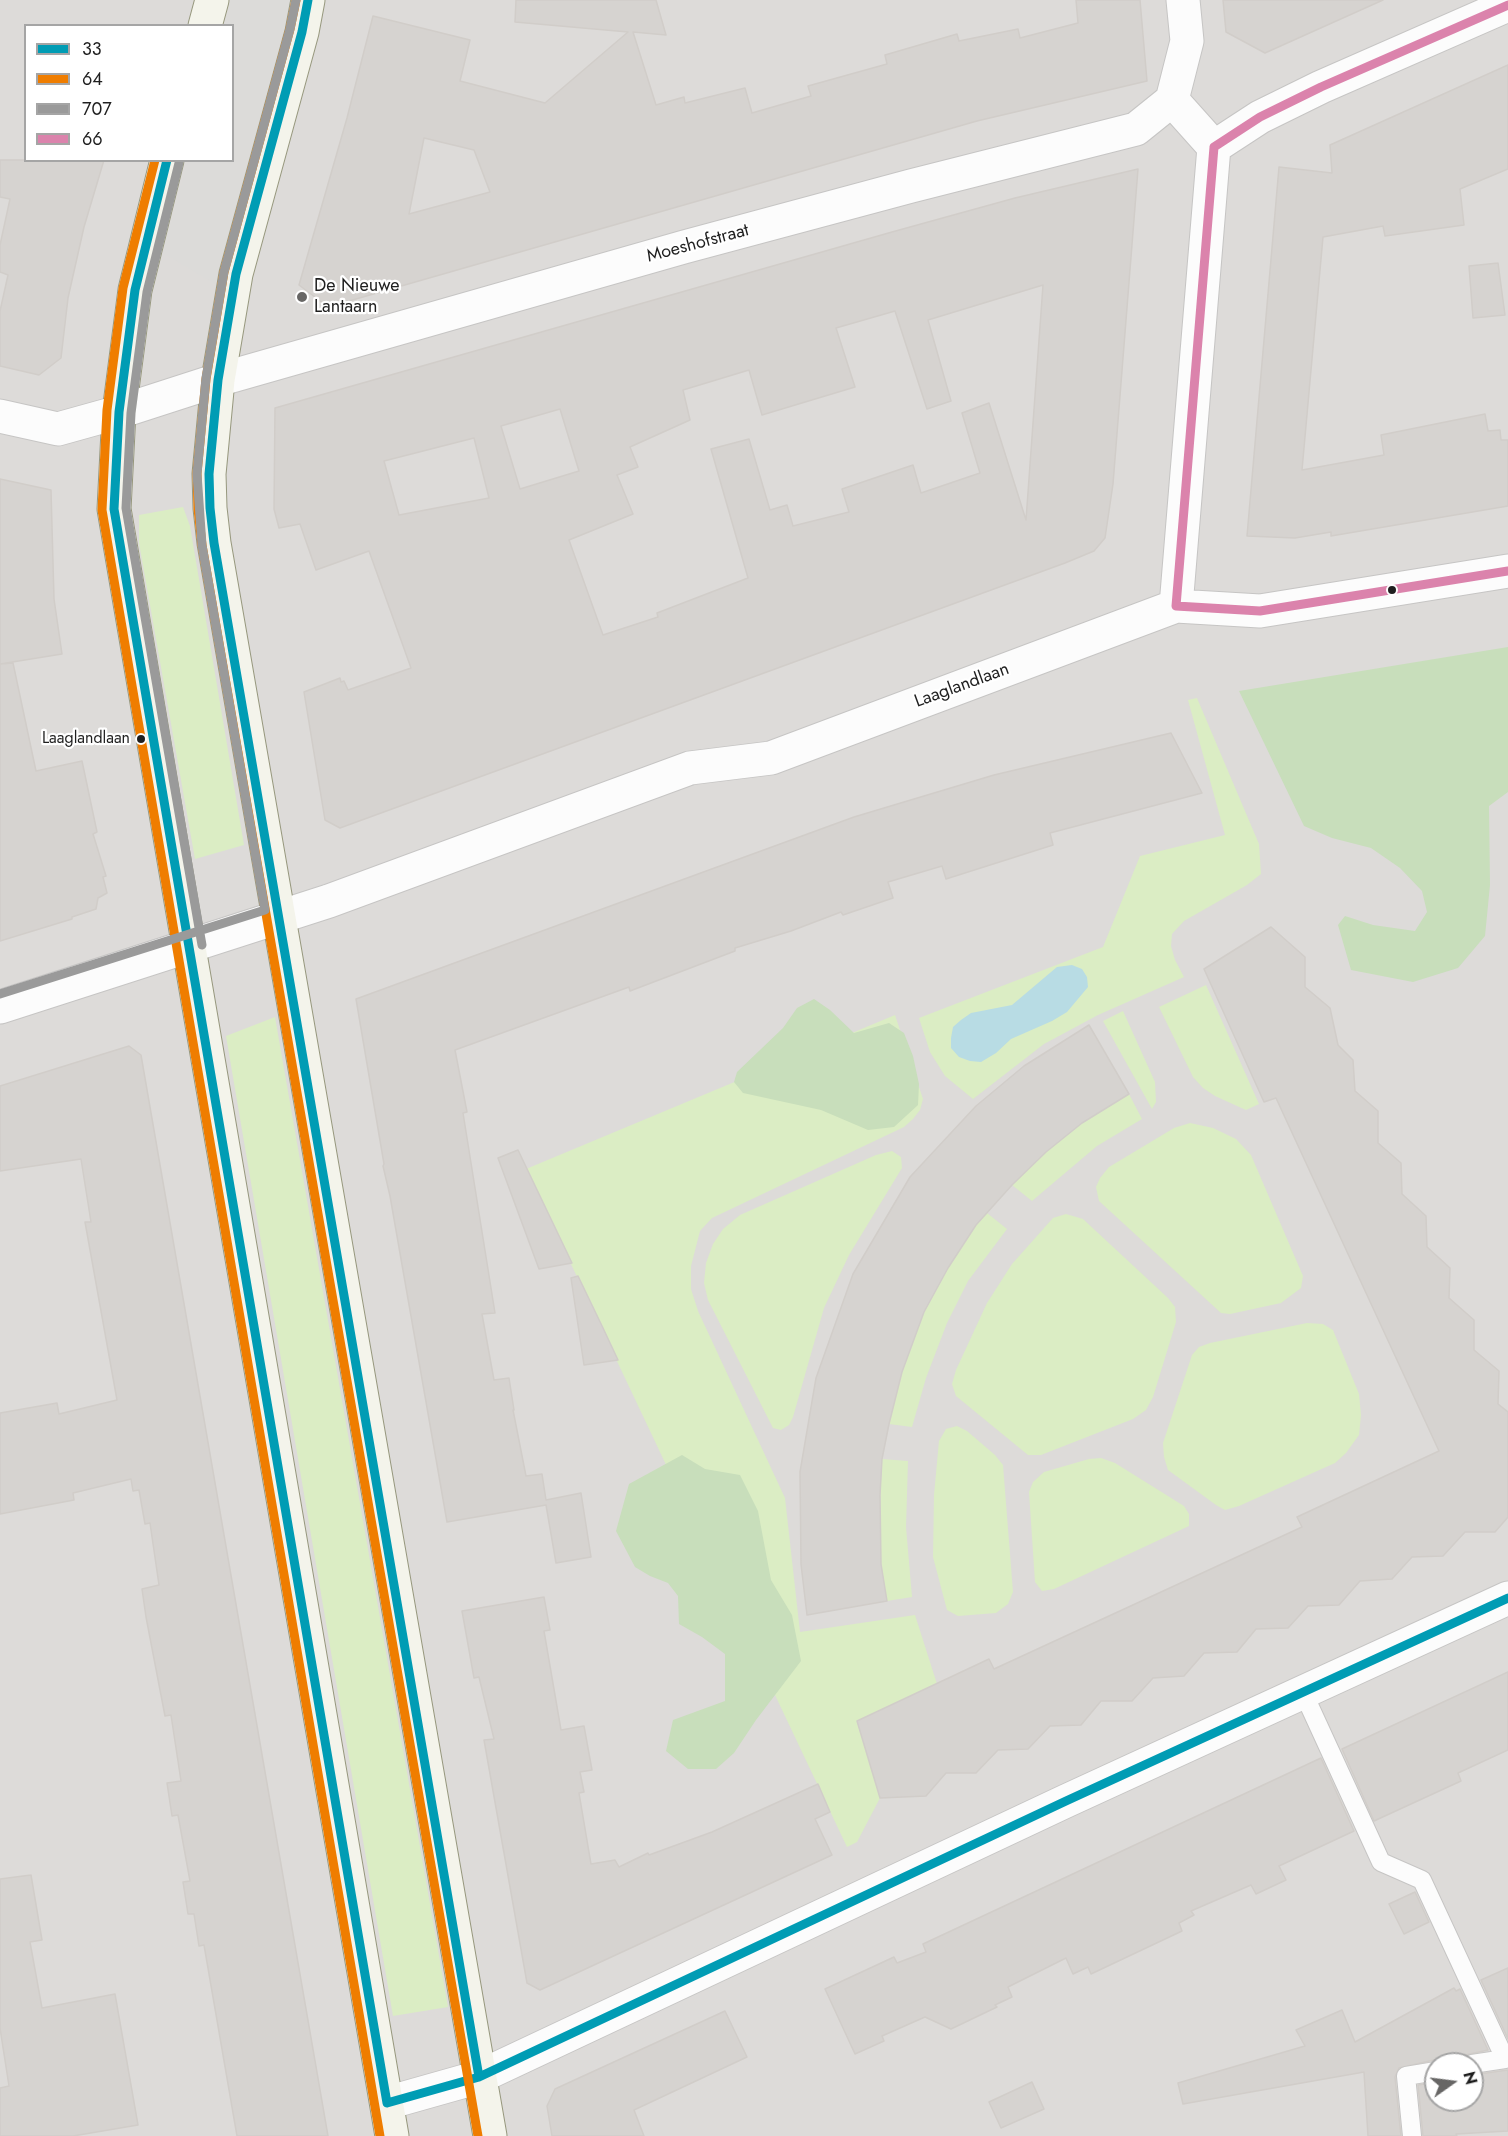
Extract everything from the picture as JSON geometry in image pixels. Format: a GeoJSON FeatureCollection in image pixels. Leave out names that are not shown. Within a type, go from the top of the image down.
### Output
{"type":"FeatureCollection","features":[{"type":"Feature","properties":{"kind":"street"},"geometry":{"type":"LineString","coordinates":[[206,24],[212,0]]}},
{"type":"Feature","properties":{"kind":"street"},"geometry":{"type":"LineString","coordinates":[[308,0],[302,32],[236,274],[218,380],[209,474],[213,531],[490,2136]]}},
{"type":"Feature","properties":{"kind":"street"},"geometry":{"type":"LineString","coordinates":[[1183,0],[1187,41],[1172,100],[1214,147],[1176,606],[1260,611],[1508,572]]}},
{"type":"Feature","properties":{"kind":"street"},"geometry":{"type":"LineString","coordinates":[[1214,147],[1260,117],[1321,87],[1508,5]]}},
{"type":"Feature","properties":{"kind":"street","name":"Moeshofstraat"},"geometry":{"type":"LineString","coordinates":[[119,411],[218,380],[695,244],[1136,129],[1172,100]]}},
{"type":"Feature","properties":{"kind":"street"},"geometry":{"type":"LineString","coordinates":[[167,162],[135,290],[119,411],[114,509],[392,2136]]}},
{"type":"Feature","properties":{"kind":"street"},"geometry":{"type":"LineString","coordinates":[[0,416],[58,429],[119,411]]}},
{"type":"Feature","properties":{"kind":"street","name":"Laaglandlaan"},"geometry":{"type":"LineString","coordinates":[[0,1007],[329,901],[690,768],[771,758],[1176,606]]}},
{"type":"Feature","properties":{"kind":"street"},"geometry":{"type":"LineString","coordinates":[[387,2103],[479,2077],[1508,1598]]}},
{"type":"Feature","properties":{"kind":"lane"},"geometry":{"type":"LineString","coordinates":[[1303,1692],[1381,1862],[1422,1880],[1506,2059],[1484,2062]]}},
{"type":"Feature","properties":{"kind":"lane"},"geometry":{"type":"LineString","coordinates":[[1412,2136],[1406,2076],[1424,2073]]}},
{"type":"Feature","properties":{"kind":"shaded area"},"geometry":{"type":"Polygon","coordinates":[[[0,0],[1508,0],[1508,2136],[0,2136],[0,0]]]}},
{"type":"Feature","properties":{"kind":"shaded area"},"geometry":{"type":"Polygon","coordinates":[[[231,0],[292,0],[270,98],[215,284],[163,253],[188,162],[234,162],[234,24],[225,24],[231,0]]]}},
{"type":"Feature","properties":{"kind":"green space"},"geometry":{"type":"Polygon","coordinates":[[[183,507],[190,526],[244,845],[195,859],[139,543],[139,515],[183,507]]]}},
{"type":"Feature","properties":{"kind":"green space"},"geometry":{"type":"Polygon","coordinates":[[[1508,647],[1508,792],[1489,806],[1490,885],[1485,936],[1458,968],[1413,982],[1351,970],[1338,925],[1345,916],[1373,925],[1415,931],[1427,912],[1422,891],[1400,868],[1371,848],[1332,838],[1304,826],[1239,691],[1508,647]]]}},
{"type":"Feature","properties":{"kind":"green space"},"geometry":{"type":"Polygon","coordinates":[[[1197,698],[1259,844],[1261,874],[1247,885],[1184,921],[1172,934],[1171,946],[1184,977],[1098,1015],[1044,1044],[973,1099],[945,1076],[930,1052],[919,1018],[1103,947],[1140,856],[1225,835],[1188,700],[1197,698]]]}},
{"type":"Feature","properties":{"kind":"green space"},"geometry":{"type":"Polygon","coordinates":[[[1206,985],[1259,1104],[1246,1110],[1215,1096],[1193,1077],[1159,1007],[1206,985]]]}},
{"type":"Feature","properties":{"kind":"green space"},"geometry":{"type":"Polygon","coordinates":[[[814,999],[830,1010],[854,1033],[889,1023],[904,1033],[913,1056],[919,1084],[918,1105],[894,1127],[868,1130],[821,1110],[743,1093],[734,1082],[737,1072],[783,1028],[797,1008],[814,999]]]}},
{"type":"Feature","properties":{"kind":"green space"},"geometry":{"type":"Polygon","coordinates":[[[1123,1011],[1155,1082],[1156,1102],[1152,1109],[1103,1021],[1123,1011]]]}},
{"type":"Feature","properties":{"kind":"green space"},"geometry":{"type":"Polygon","coordinates":[[[895,1015],[923,1099],[920,1110],[913,1119],[904,1127],[712,1218],[700,1231],[691,1266],[691,1289],[698,1311],[785,1498],[800,1632],[915,1615],[937,1684],[857,1721],[880,1798],[857,1842],[847,1847],[526,1169],[895,1015]]]}},
{"type":"Feature","properties":{"kind":"green space"},"geometry":{"type":"Polygon","coordinates":[[[275,1017],[448,2007],[393,2016],[226,1036],[275,1017]]]}},
{"type":"Feature","properties":{"kind":"green space"},"geometry":{"type":"Polygon","coordinates":[[[1129,1094],[1142,1119],[1097,1146],[1032,1201],[1012,1185],[1046,1152],[1082,1123],[1129,1094]]]}},
{"type":"Feature","properties":{"kind":"green space"},"geometry":{"type":"Polygon","coordinates":[[[1190,1123],[1213,1128],[1236,1139],[1251,1155],[1303,1276],[1301,1288],[1281,1303],[1230,1314],[1221,1313],[1099,1201],[1096,1187],[1109,1167],[1174,1128],[1190,1123]]]}},
{"type":"Feature","properties":{"kind":"green space"},"geometry":{"type":"Polygon","coordinates":[[[892,1151],[901,1157],[902,1168],[849,1255],[824,1308],[793,1417],[789,1425],[781,1430],[773,1428],[708,1300],[704,1283],[706,1263],[713,1244],[723,1229],[740,1215],[876,1155],[892,1151]]]}},
{"type":"Feature","properties":{"kind":"green space"},"geometry":{"type":"Polygon","coordinates":[[[987,1213],[1007,1229],[968,1281],[947,1323],[926,1378],[912,1427],[889,1424],[902,1372],[924,1312],[948,1268],[976,1225],[987,1213]]]}},
{"type":"Feature","properties":{"kind":"green space"},"geometry":{"type":"Polygon","coordinates":[[[1066,1214],[1083,1219],[1168,1298],[1175,1307],[1176,1322],[1153,1397],[1146,1410],[1133,1419],[1041,1455],[1028,1455],[956,1396],[952,1384],[956,1370],[987,1303],[1012,1264],[1053,1218],[1066,1214]]]}},
{"type":"Feature","properties":{"kind":"green space"},"geometry":{"type":"Polygon","coordinates":[[[1307,1323],[1323,1324],[1333,1330],[1359,1394],[1361,1415],[1359,1435],[1346,1453],[1335,1463],[1239,1506],[1225,1510],[1168,1470],[1164,1457],[1163,1443],[1192,1355],[1199,1347],[1210,1343],[1307,1323]]]}},
{"type":"Feature","properties":{"kind":"green space"},"geometry":{"type":"Polygon","coordinates":[[[957,1426],[967,1431],[1003,1465],[1013,1592],[1008,1604],[996,1613],[958,1616],[947,1610],[933,1557],[934,1495],[939,1441],[946,1429],[957,1426]]]}},
{"type":"Feature","properties":{"kind":"green space"},"geometry":{"type":"Polygon","coordinates":[[[682,1455],[705,1469],[740,1475],[758,1511],[771,1580],[792,1615],[801,1661],[734,1753],[716,1769],[688,1769],[666,1751],[673,1720],[725,1701],[725,1654],[679,1624],[678,1596],[668,1583],[635,1567],[616,1531],[629,1484],[682,1455]]]}},
{"type":"Feature","properties":{"kind":"green space"},"geometry":{"type":"Polygon","coordinates":[[[1101,1458],[1115,1463],[1184,1506],[1189,1514],[1189,1526],[1054,1589],[1042,1591],[1035,1582],[1029,1492],[1033,1482],[1044,1472],[1089,1459],[1101,1458]]]}},
{"type":"Feature","properties":{"kind":"green space"},"geometry":{"type":"Polygon","coordinates":[[[882,1459],[908,1461],[906,1527],[912,1597],[887,1601],[881,1564],[879,1528],[882,1459]]]}},
{"type":"Feature","properties":{"kind":"water"},"geometry":{"type":"Polygon","coordinates":[[[1072,965],[1082,969],[1087,977],[1088,987],[1067,1012],[1011,1039],[996,1053],[981,1062],[959,1057],[951,1048],[953,1027],[971,1013],[1012,1005],[1057,967],[1072,965]]]}},
{"type":"Feature","properties":{"kind":"building"},"geometry":{"type":"Polygon","coordinates":[[[516,0],[656,0],[666,35],[633,32],[656,105],[684,97],[685,103],[745,88],[752,113],[811,96],[808,86],[887,64],[885,55],[957,34],[959,41],[1018,29],[1020,38],[1078,23],[1076,0],[1140,0],[1147,81],[977,121],[328,307],[299,285],[347,118],[373,16],[470,40],[460,81],[545,103],[628,32],[515,22],[516,0]],[[424,138],[409,214],[490,192],[474,150],[424,138]]]}},
{"type":"Feature","properties":{"kind":"building"},"geometry":{"type":"Polygon","coordinates":[[[1223,0],[1383,0],[1265,53],[1226,32],[1223,0]]]}},
{"type":"Feature","properties":{"kind":"building"},"geometry":{"type":"Polygon","coordinates":[[[1508,65],[1508,169],[1460,189],[1464,225],[1385,236],[1383,226],[1323,237],[1302,470],[1384,455],[1381,435],[1485,414],[1488,431],[1500,430],[1501,440],[1508,440],[1508,506],[1331,536],[1331,532],[1295,538],[1247,536],[1279,167],[1332,173],[1330,145],[1508,65]]]}},
{"type":"Feature","properties":{"kind":"building"},"geometry":{"type":"Polygon","coordinates":[[[0,160],[103,162],[84,227],[68,298],[61,358],[39,375],[0,366],[0,311],[8,275],[0,272],[0,245],[10,199],[0,197],[0,160]]]}},
{"type":"Feature","properties":{"kind":"building"},"geometry":{"type":"Polygon","coordinates":[[[1138,169],[1113,484],[1105,538],[1094,551],[340,828],[325,820],[304,692],[340,678],[348,690],[411,668],[369,551],[316,570],[300,524],[279,528],[274,509],[275,408],[1015,198],[1138,169]],[[1043,285],[928,320],[951,401],[927,409],[895,311],[836,328],[855,387],[762,415],[749,370],[683,390],[690,420],[630,447],[638,467],[617,475],[633,514],[569,540],[603,635],[658,617],[657,613],[748,578],[711,449],[749,439],[770,510],[787,505],[793,526],[849,512],[842,489],[913,465],[921,493],[980,473],[962,413],[989,403],[1026,520],[1043,285]],[[560,409],[501,426],[520,489],[579,471],[560,409]],[[474,438],[384,461],[399,515],[489,498],[474,438]]]}},
{"type":"Feature","properties":{"kind":"building"},"geometry":{"type":"Polygon","coordinates":[[[1498,263],[1505,315],[1473,318],[1469,266],[1498,263]]]}},
{"type":"Feature","properties":{"kind":"building"},"geometry":{"type":"Polygon","coordinates":[[[0,479],[51,490],[54,599],[62,654],[0,664],[0,479]]]}},
{"type":"Feature","properties":{"kind":"building"},"geometry":{"type":"Polygon","coordinates":[[[13,663],[36,771],[82,761],[97,832],[93,834],[106,876],[103,877],[107,893],[98,898],[96,909],[72,917],[72,919],[0,941],[0,664],[13,663]]]}},
{"type":"Feature","properties":{"kind":"building"},"geometry":{"type":"Polygon","coordinates":[[[1171,733],[1202,793],[1050,833],[1053,845],[946,879],[942,866],[888,882],[893,898],[843,915],[841,912],[791,931],[735,948],[735,951],[630,991],[629,987],[455,1050],[467,1112],[463,1113],[495,1313],[482,1314],[494,1380],[509,1378],[526,1476],[542,1474],[546,1500],[581,1493],[591,1557],[556,1563],[546,1505],[447,1522],[383,1166],[356,999],[854,817],[994,775],[1171,733]]]}},
{"type":"Feature","properties":{"kind":"building"},"geometry":{"type":"Polygon","coordinates":[[[1271,927],[1305,957],[1305,987],[1330,1008],[1338,1045],[1353,1060],[1355,1091],[1378,1111],[1378,1143],[1401,1163],[1402,1194],[1426,1216],[1427,1247],[1450,1268],[1449,1298],[1474,1320],[1474,1350],[1499,1371],[1498,1404],[1508,1412],[1508,1517],[1495,1532],[1465,1532],[1443,1556],[1412,1557],[1392,1579],[1360,1581],[1339,1605],[1308,1606],[1288,1628],[1256,1629],[1237,1652],[1204,1653],[1184,1676],[1153,1678],[1132,1701],[1101,1701],[1081,1725],[1050,1726],[1028,1749],[998,1750],[976,1773],[946,1773],[926,1796],[880,1798],[857,1721],[989,1659],[994,1669],[1302,1527],[1297,1517],[1439,1451],[1276,1098],[1264,1102],[1204,969],[1271,927]]]}},
{"type":"Feature","properties":{"kind":"building"},"geometry":{"type":"Polygon","coordinates":[[[1089,1025],[1129,1094],[1082,1123],[1046,1152],[976,1225],[948,1268],[924,1312],[902,1372],[882,1459],[881,1564],[887,1601],[807,1615],[801,1564],[800,1472],[816,1378],[853,1274],[910,1177],[976,1106],[1024,1066],[1089,1025]]]}},
{"type":"Feature","properties":{"kind":"building"},"geometry":{"type":"Polygon","coordinates":[[[129,1046],[141,1055],[328,2136],[237,2136],[204,1945],[199,1946],[194,1914],[188,1914],[183,1882],[190,1881],[178,1815],[172,1816],[167,1783],[181,1781],[171,1715],[165,1716],[146,1617],[142,1589],[159,1585],[150,1523],[145,1524],[139,1490],[133,1491],[131,1479],[73,1493],[74,1500],[0,1514],[0,1413],[57,1403],[59,1414],[117,1400],[85,1222],[91,1222],[81,1159],[0,1171],[0,1086],[129,1046]]]}},
{"type":"Feature","properties":{"kind":"building"},"geometry":{"type":"Polygon","coordinates":[[[518,1150],[572,1263],[539,1269],[498,1158],[518,1150]]]}},
{"type":"Feature","properties":{"kind":"building"},"geometry":{"type":"Polygon","coordinates":[[[578,1276],[618,1360],[584,1365],[571,1278],[578,1276]]]}},
{"type":"Feature","properties":{"kind":"building"},"geometry":{"type":"Polygon","coordinates":[[[544,1597],[550,1630],[544,1631],[561,1730],[584,1726],[592,1770],[580,1772],[584,1792],[579,1793],[591,1864],[615,1860],[619,1867],[648,1853],[649,1855],[712,1832],[818,1784],[830,1812],[815,1819],[832,1855],[540,1990],[527,1983],[484,1740],[494,1739],[479,1677],[474,1678],[462,1611],[544,1597]]]}},
{"type":"Feature","properties":{"kind":"building"},"geometry":{"type":"Polygon","coordinates":[[[1508,1672],[1508,1750],[1458,1773],[1461,1781],[1374,1821],[1342,1749],[1508,1672]]]}},
{"type":"Feature","properties":{"kind":"building"},"geometry":{"type":"Polygon","coordinates":[[[1321,1758],[1354,1831],[1279,1866],[1286,1880],[1256,1894],[1251,1885],[1191,1911],[1194,1915],[1179,1923],[1182,1931],[1091,1974],[1088,1967],[1073,1974],[1066,1958],[1008,1987],[1012,1997],[995,2005],[997,2007],[951,2029],[925,2017],[882,2036],[884,2041],[855,2054],[825,1989],[894,1957],[897,1963],[926,1952],[923,1944],[1321,1758]]]}},
{"type":"Feature","properties":{"kind":"building"},"geometry":{"type":"Polygon","coordinates":[[[31,1875],[42,1940],[30,1942],[42,2008],[115,1994],[138,2125],[73,2136],[0,2136],[0,2088],[9,2086],[0,2028],[0,1879],[31,1875]]]}},
{"type":"Feature","properties":{"kind":"building"},"geometry":{"type":"Polygon","coordinates":[[[1415,1892],[1429,1922],[1404,1934],[1389,1904],[1415,1892]]]}},
{"type":"Feature","properties":{"kind":"building"},"geometry":{"type":"Polygon","coordinates":[[[1508,1968],[1508,2039],[1481,1980],[1508,1968]]]}},
{"type":"Feature","properties":{"kind":"building"},"geometry":{"type":"Polygon","coordinates":[[[1454,1988],[1456,1991],[1460,1989],[1488,2050],[1424,2052],[1424,2062],[1399,2068],[1395,2077],[1401,2136],[1368,2136],[1364,2072],[1183,2104],[1178,2083],[1305,2046],[1296,2030],[1342,2010],[1355,2042],[1454,1988]]]}},
{"type":"Feature","properties":{"kind":"building"},"geometry":{"type":"Polygon","coordinates":[[[725,2011],[747,2057],[634,2110],[644,2136],[552,2136],[547,2106],[555,2089],[725,2011]]]}},
{"type":"Feature","properties":{"kind":"building"},"geometry":{"type":"Polygon","coordinates":[[[1508,2070],[1508,2131],[1456,2134],[1457,2136],[1423,2136],[1418,2085],[1424,2084],[1424,2112],[1484,2112],[1484,2073],[1508,2070]]]}},
{"type":"Feature","properties":{"kind":"building"},"geometry":{"type":"Polygon","coordinates":[[[1032,2082],[1044,2109],[1001,2128],[989,2102],[1032,2082]]]}},
{"type":"Feature","properties":{"kind":"transit line","name":"64"},"geometry":{"type":"LineString","coordinates":[[296,0],[224,272],[206,379],[197,473],[198,509],[202,545],[478,2136]]}},
{"type":"Feature","properties":{"kind":"transit line","name":"707"},"geometry":{"type":"LineString","coordinates":[[0,994],[265,910],[202,545],[197,474],[206,378],[224,272],[296,0]]}},
{"type":"Feature","properties":{"kind":"transit line","name":"33"},"geometry":{"type":"LineString","coordinates":[[308,0],[302,32],[236,274],[218,380],[209,474],[210,508],[214,543],[479,2077]]}},
{"type":"Feature","properties":{"kind":"transit line","name":"66"},"geometry":{"type":"LineString","coordinates":[[1214,147],[1260,117],[1321,87],[1508,5]]}},
{"type":"Feature","properties":{"kind":"transit line","name":"66"},"geometry":{"type":"LineString","coordinates":[[1176,606],[1214,147]]}},
{"type":"Feature","properties":{"kind":"transit line","name":"64"},"geometry":{"type":"LineString","coordinates":[[154,162],[123,288],[107,410],[102,510],[380,2136]]}},
{"type":"Feature","properties":{"kind":"transit line","name":"33"},"geometry":{"type":"LineString","coordinates":[[167,162],[135,290],[119,412],[114,509],[387,2103],[479,2077],[1066,1801],[1508,1598]]}},
{"type":"Feature","properties":{"kind":"transit line","name":"707"},"geometry":{"type":"LineString","coordinates":[[179,163],[147,292],[131,413],[126,508],[202,945]]}},
{"type":"Feature","properties":{"kind":"transit line","name":"66"},"geometry":{"type":"LineString","coordinates":[[1176,606],[1260,611],[1508,571]]}},
{"type":"Feature","properties":{"kind":"place","name":"De Nieuwe Lantaarn"},"geometry":{"type":"Point","coordinates":[302,297]}},
{"type":"Feature","properties":{"kind":"place","name":"Laaglandlaan"},"geometry":{"type":"Point","coordinates":[141,739]}}]}
